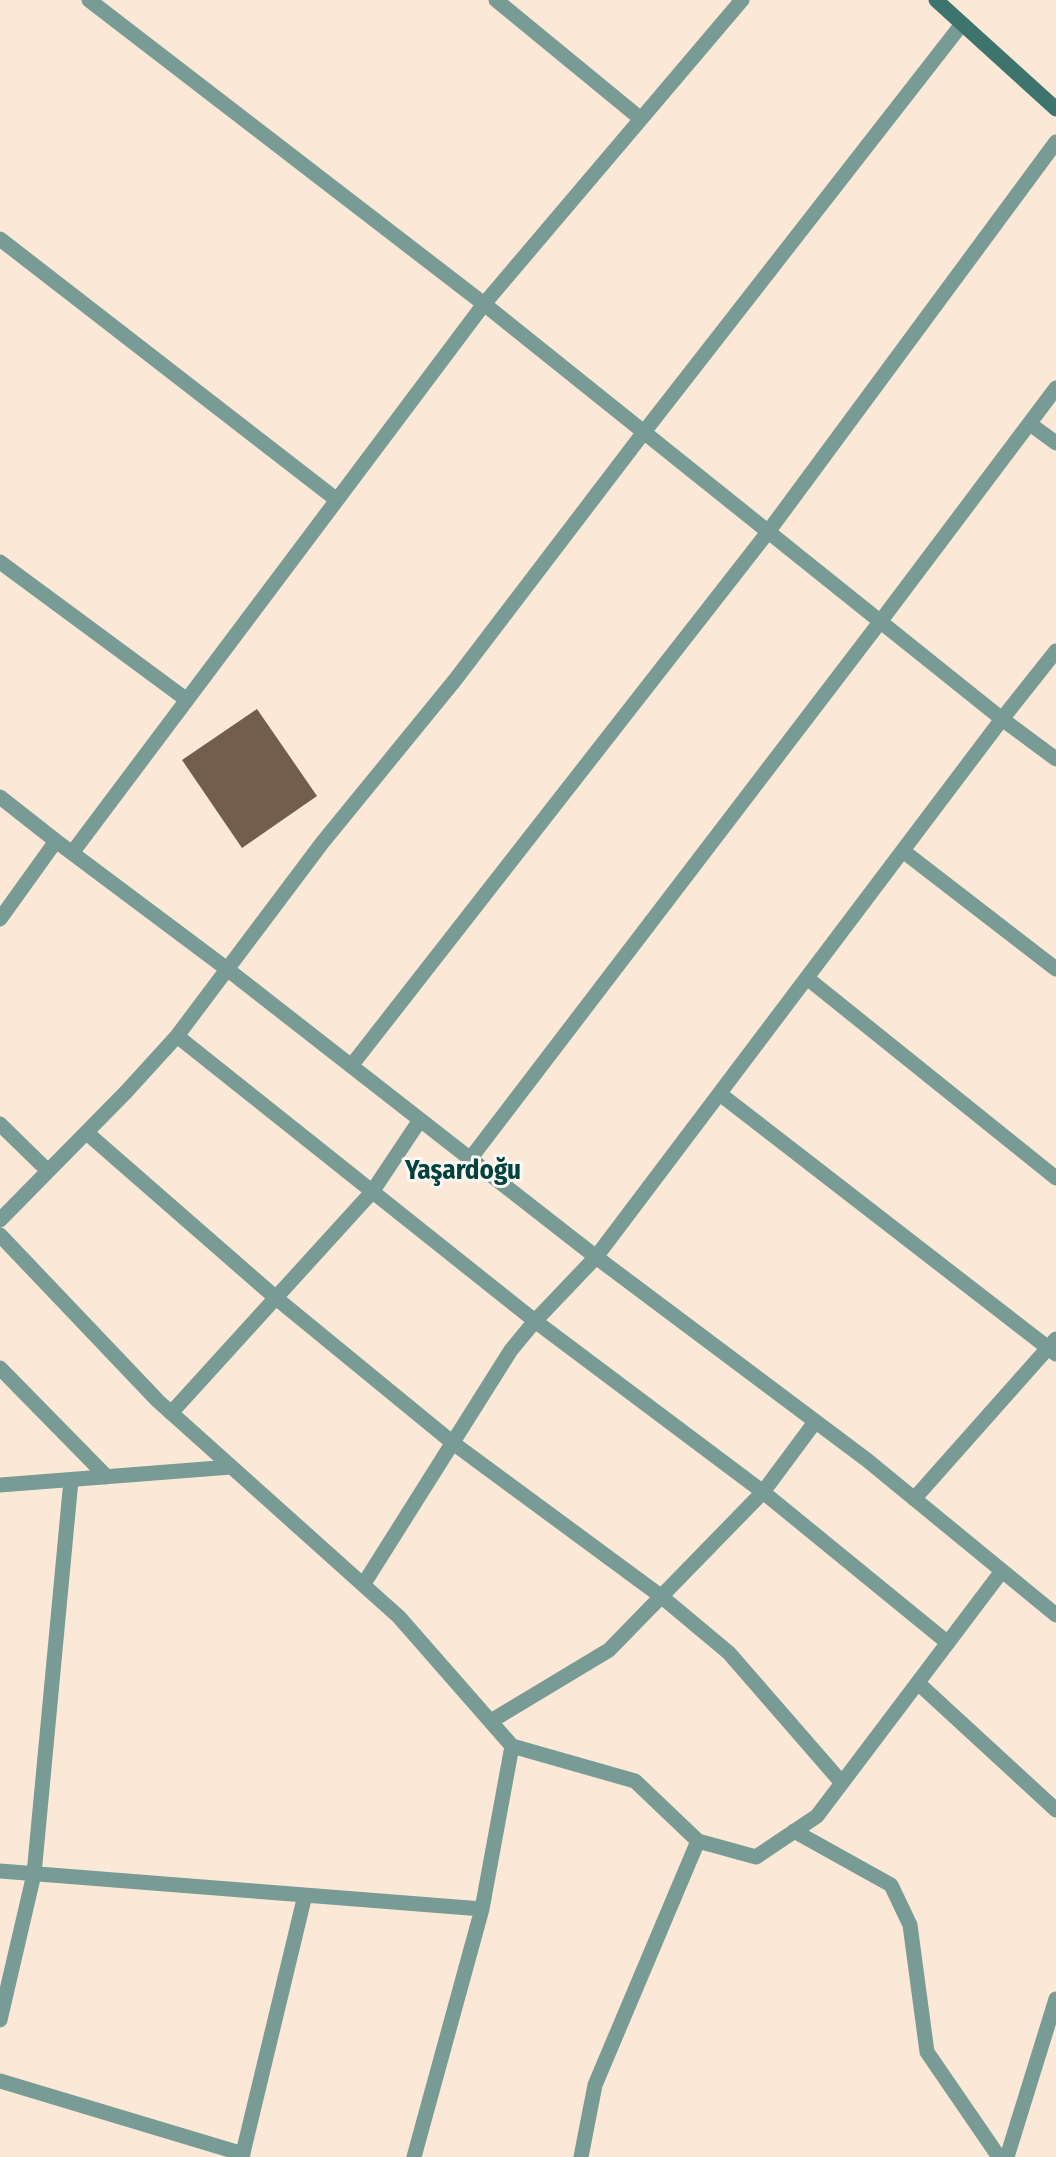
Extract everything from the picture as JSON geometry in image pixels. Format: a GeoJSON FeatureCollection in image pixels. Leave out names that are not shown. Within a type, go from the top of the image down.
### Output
{"type":"FeatureCollection","features":[{"type":"Feature","properties":{"kind":"main road"},"geometry":{"type":"LineString","coordinates":[[936,0],[1056,109]]}},
{"type":"Feature","properties":{"kind":"street"},"geometry":{"type":"LineString","coordinates":[[89,0],[484,304],[880,622],[1056,759]]}},
{"type":"Feature","properties":{"kind":"street"},"geometry":{"type":"LineString","coordinates":[[496,0],[641,119]]}},
{"type":"Feature","properties":{"kind":"street"},"geometry":{"type":"LineString","coordinates":[[72,853],[484,304],[742,0]]}},
{"type":"Feature","properties":{"kind":"street"},"geometry":{"type":"LineString","coordinates":[[0,1220],[177,1036],[322,843],[463,670],[644,432],[962,24]]}},
{"type":"Feature","properties":{"kind":"street"},"geometry":{"type":"LineString","coordinates":[[351,1066],[768,532],[1056,142]]}},
{"type":"Feature","properties":{"kind":"street"},"geometry":{"type":"LineString","coordinates":[[0,239],[337,500]]}},
{"type":"Feature","properties":{"kind":"street"},"geometry":{"type":"LineString","coordinates":[[470,1159],[1056,388]]}},
{"type":"Feature","properties":{"kind":"street"},"geometry":{"type":"LineString","coordinates":[[1030,424],[1056,443]]}},
{"type":"Feature","properties":{"kind":"street"},"geometry":{"type":"LineString","coordinates":[[0,562],[187,700]]}},
{"type":"Feature","properties":{"kind":"street"},"geometry":{"type":"LineString","coordinates":[[363,1585],[512,1350],[535,1321],[596,1257],[1002,719],[1056,651]]}},
{"type":"Feature","properties":{"kind":"street"},"geometry":{"type":"LineString","coordinates":[[0,797],[227,969],[596,1257],[815,1422],[1056,1615]]}},
{"type":"Feature","properties":{"kind":"street"},"geometry":{"type":"LineString","coordinates":[[0,919],[56,841]]}},
{"type":"Feature","properties":{"kind":"street"},"geometry":{"type":"LineString","coordinates":[[903,851],[1056,969]]}},
{"type":"Feature","properties":{"kind":"street"},"geometry":{"type":"LineString","coordinates":[[807,978],[1056,1178]]}},
{"type":"Feature","properties":{"kind":"street"},"geometry":{"type":"LineString","coordinates":[[177,1036],[535,1321],[763,1492],[948,1643]]}},
{"type":"Feature","properties":{"kind":"street"},"geometry":{"type":"LineString","coordinates":[[720,1094],[1053,1347],[914,1499]]}},
{"type":"Feature","properties":{"kind":"street"},"geometry":{"type":"LineString","coordinates":[[171,1413],[372,1192],[420,1120]]}},
{"type":"Feature","properties":{"kind":"street"},"geometry":{"type":"LineString","coordinates":[[0,1124],[48,1171]]}},
{"type":"Feature","properties":{"kind":"street"},"geometry":{"type":"LineString","coordinates":[[87,1132],[276,1298],[453,1443],[662,1597],[729,1653],[842,1783]]}},
{"type":"Feature","properties":{"kind":"street"},"geometry":{"type":"LineString","coordinates":[[0,1235],[171,1413],[399,1617],[512,1746],[635,1781],[698,1841],[756,1857],[817,1816],[1002,1571]]}},
{"type":"Feature","properties":{"kind":"street"},"geometry":{"type":"LineString","coordinates":[[0,1368],[107,1477]]}},
{"type":"Feature","properties":{"kind":"street"},"geometry":{"type":"LineString","coordinates":[[491,1721],[609,1650],[763,1492],[815,1422]]}},
{"type":"Feature","properties":{"kind":"street"},"geometry":{"type":"LineString","coordinates":[[0,1485],[231,1467]]}},
{"type":"Feature","properties":{"kind":"street"},"geometry":{"type":"LineString","coordinates":[[0,2020],[34,1874],[71,1480]]}},
{"type":"Feature","properties":{"kind":"street"},"geometry":{"type":"LineString","coordinates":[[918,1683],[1056,1810]]}},
{"type":"Feature","properties":{"kind":"street"},"geometry":{"type":"LineString","coordinates":[[414,2157],[482,1909],[512,1746]]}},
{"type":"Feature","properties":{"kind":"street"},"geometry":{"type":"LineString","coordinates":[[794,1831],[891,1885],[910,1925],[927,2052],[999,2157]]}},
{"type":"Feature","properties":{"kind":"street"},"geometry":{"type":"LineString","coordinates":[[581,2157],[595,2085],[698,1841]]}},
{"type":"Feature","properties":{"kind":"street"},"geometry":{"type":"LineString","coordinates":[[0,1871],[482,1909]]}},
{"type":"Feature","properties":{"kind":"street"},"geometry":{"type":"LineString","coordinates":[[0,2081],[243,2155],[305,1895]]}},
{"type":"Feature","properties":{"kind":"street"},"geometry":{"type":"LineString","coordinates":[[1007,2157],[1056,1999]]}},
{"type":"Feature","properties":{"kind":"building"},"geometry":{"type":"Polygon","coordinates":[[[257,709],[317,796],[242,848],[182,760],[257,709]]]}},
{"type":"Feature","properties":{"kind":"district","name":"Yaşardoğu"},"geometry":{"type":"Point","coordinates":[463,1171]}}]}
